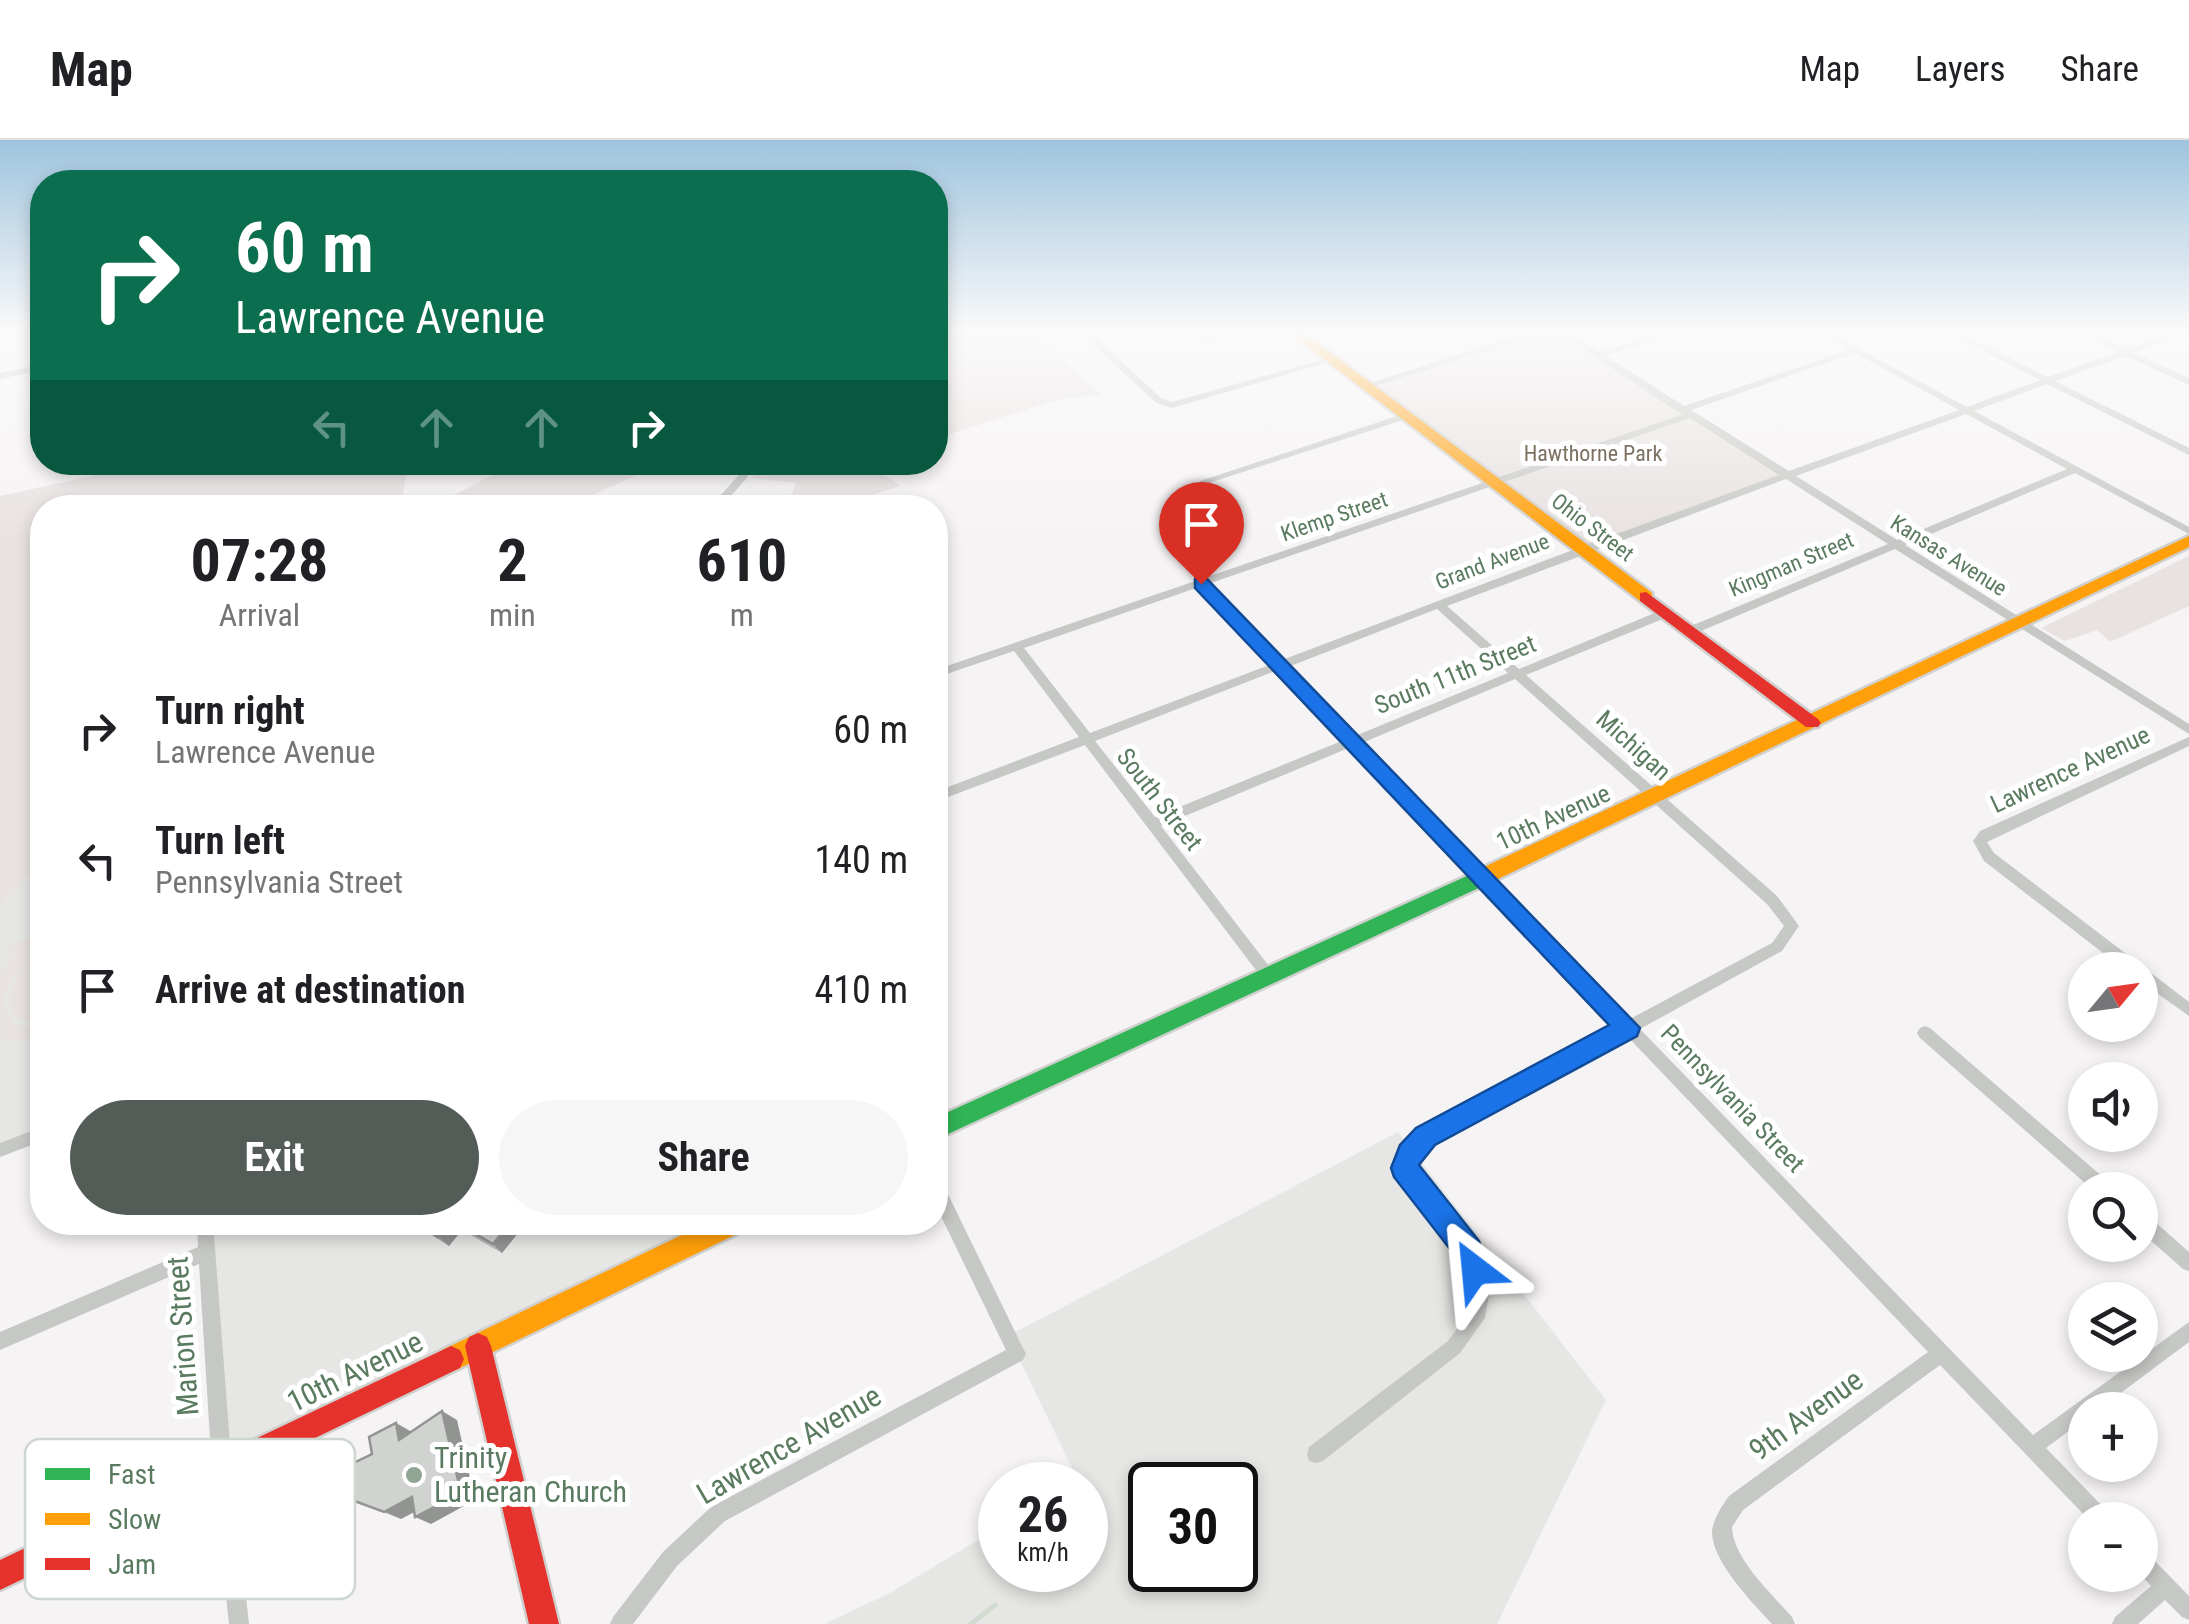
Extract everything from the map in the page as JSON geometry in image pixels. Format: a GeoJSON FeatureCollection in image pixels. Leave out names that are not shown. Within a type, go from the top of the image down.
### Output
{"type":"FeatureCollection","features":[{"type":"Feature","properties":{"kind":"street","name":"Ohio Street"},"geometry":{"type":"LineString","coordinates":[[1388,402],[1812,723]]}},
{"type":"Feature","properties":{"kind":"street","name":"Kansas Avenue"},"geometry":{"type":"LineString","coordinates":[[1670,402],[2189,730]]}},
{"type":"Feature","properties":{"kind":"street","name":"Klemp Street"},"geometry":{"type":"LineString","coordinates":[[948,670],[1494,482],[1712,402]]}},
{"type":"Feature","properties":{"kind":"street"},"geometry":{"type":"LineString","coordinates":[[1953,402],[2189,530]]}},
{"type":"Feature","properties":{"kind":"street","name":"Grand Avenue"},"geometry":{"type":"LineString","coordinates":[[948,792],[1582,550],[1983,402]]}},
{"type":"Feature","properties":{"kind":"street"},"geometry":{"type":"LineString","coordinates":[[2091,402],[2189,452]]}},
{"type":"Feature","properties":{"kind":"street"},"geometry":{"type":"LineString","coordinates":[[1205,482],[1406,416]]}},
{"type":"Feature","properties":{"kind":"street","name":"Kingman Street"},"geometry":{"type":"LineString","coordinates":[[1690,632],[2076,469]]}},
{"type":"Feature","properties":{"kind":"street"},"geometry":{"type":"LineString","coordinates":[[726,495],[743,475]]}},
{"type":"Feature","properties":{"kind":"street","name":"10th Avenue"},"geometry":{"type":"LineString","coordinates":[[948,1123],[1270,978],[2189,541]]}},
{"type":"Feature","properties":{"kind":"street","name":"Pennsylvania Street"},"geometry":{"type":"LineString","coordinates":[[1201,584],[2084,1502]]}},
{"type":"Feature","properties":{"kind":"street","name":"Michigan"},"geometry":{"type":"LineString","coordinates":[[1439,605],[1772,900],[1792,926],[1777,946],[1628,1028]]}},
{"type":"Feature","properties":{"kind":"street","name":"South 11th Street"},"geometry":{"type":"LineString","coordinates":[[1152,824],[1666,614]]}},
{"type":"Feature","properties":{"kind":"street","name":"South Street"},"geometry":{"type":"LineString","coordinates":[[1016,646],[1270,978]]}},
{"type":"Feature","properties":{"kind":"street","name":"Lawrence Avenue"},"geometry":{"type":"LineString","coordinates":[[2113,952],[1982,849],[1985,835],[2189,742]]}},
{"type":"Feature","properties":{"kind":"street"},"geometry":{"type":"LineString","coordinates":[[2158,984],[2185,1001]]}},
{"type":"Feature","properties":{"kind":"street"},"geometry":{"type":"LineString","coordinates":[[1316,1454],[1454,1347],[1476,1318],[1481,1289],[1469,1250],[1404,1168],[1410,1154],[1426,1136],[1628,1028]]}},
{"type":"Feature","properties":{"kind":"street"},"geometry":{"type":"LineString","coordinates":[[1925,1033],[2084,1172]]}},
{"type":"Feature","properties":{"kind":"street"},"geometry":{"type":"LineString","coordinates":[[0,1150],[30,1139]]}},
{"type":"Feature","properties":{"kind":"street","name":"Lawrence Avenue"},"geometry":{"type":"LineString","coordinates":[[620,1624],[670,1558],[718,1514],[1017,1354],[948,1213]]}},
{"type":"Feature","properties":{"kind":"street","name":"Marion Street"},"geometry":{"type":"LineString","coordinates":[[205,1235],[220,1439]]}},
{"type":"Feature","properties":{"kind":"street","name":"10th Avenue"},"geometry":{"type":"LineString","coordinates":[[286,1439],[709,1235]]}},
{"type":"Feature","properties":{"kind":"street"},"geometry":{"type":"LineString","coordinates":[[2158,1236],[2189,1263]]}},
{"type":"Feature","properties":{"kind":"street"},"geometry":{"type":"LineString","coordinates":[[0,1342],[207,1252]]}},
{"type":"Feature","properties":{"kind":"street"},"geometry":{"type":"LineString","coordinates":[[2032,1448],[2189,1331]]}},
{"type":"Feature","properties":{"kind":"street"},"geometry":{"type":"LineString","coordinates":[[478,1346],[544,1624]]}},
{"type":"Feature","properties":{"kind":"street","name":"9th Avenue"},"geometry":{"type":"LineString","coordinates":[[1784,1624],[1729,1554],[1721,1534],[1726,1516],[1736,1503],[1941,1354]]}},
{"type":"Feature","properties":{"kind":"street","name":"10th Avenue"},"geometry":{"type":"LineString","coordinates":[[0,1575],[25,1563]]}},
{"type":"Feature","properties":{"kind":"street"},"geometry":{"type":"LineString","coordinates":[[2158,1578],[2189,1610]]}},
{"type":"Feature","properties":{"kind":"street"},"geometry":{"type":"LineString","coordinates":[[2122,1624],[2166,1586]]}},
{"type":"Feature","properties":{"kind":"street","name":"Marion Street"},"geometry":{"type":"LineString","coordinates":[[235,1599],[238,1624]]}},
{"type":"Feature","properties":{"kind":"shaded area"},"geometry":{"type":"Polygon","coordinates":[[[30,876],[30,1139],[0,1150],[0,908],[30,876]]]}},
{"type":"Feature","properties":{"kind":"shaded area"},"geometry":{"type":"Polygon","coordinates":[[[1398,1132],[1606,1400],[1497,1624],[824,1624],[890,1593],[978,1540],[978,1592],[1108,1592],[1108,1462],[1069,1462],[1008,1336],[1398,1132]]]}},
{"type":"Feature","properties":{"kind":"shaded area"},"geometry":{"type":"Polygon","coordinates":[[[206,1235],[695,1235],[284,1439],[220,1439],[206,1235]]]}},
{"type":"Feature","properties":{"kind":"green space"},"geometry":{"type":"Polygon","coordinates":[[[948,402],[1048,402],[948,435],[948,402]]]}},
{"type":"Feature","properties":{"kind":"green space","name":"Hawthorne Park"},"geometry":{"type":"Polygon","coordinates":[[[1387,402],[1671,402],[1784,475],[1582,550],[1387,402]]]}},
{"type":"Feature","properties":{"kind":"green space"},"geometry":{"type":"Polygon","coordinates":[[[97,475],[414,475],[406,476],[403,495],[30,495],[30,876],[0,908],[0,496],[97,475]]]}},
{"type":"Feature","properties":{"kind":"green space"},"geometry":{"type":"Polygon","coordinates":[[[492,475],[637,475],[593,495],[454,495],[492,475]]]}},
{"type":"Feature","properties":{"kind":"green space"},"geometry":{"type":"Polygon","coordinates":[[[885,475],[900,486],[872,495],[792,495],[796,483],[752,478],[885,475]]]}},
{"type":"Feature","properties":{"kind":"green space"},"geometry":{"type":"Polygon","coordinates":[[[2189,556],[2189,606],[2110,642],[2097,630],[2065,641],[2041,628],[2189,556]]]}},
{"type":"Feature","properties":{"kind":"green space"},"geometry":{"type":"Polygon","coordinates":[[[30,938],[30,960],[13,976],[2,1003],[13,1024],[30,1028],[30,1042],[1,1039],[0,971],[17,954],[7,957],[8,946],[30,938]]]}},
{"type":"Feature","properties":{"kind":"green space"},"geometry":{"type":"Polygon","coordinates":[[[30,963],[30,1022],[14,1016],[8,1000],[19,973],[30,963]]]}},
{"type":"Feature","properties":{"kind":"building"},"geometry":{"type":"Polygon","coordinates":[[[477,1235],[500,1235],[493,1244],[477,1235]]]}},
{"type":"Feature","properties":{"kind":"building","name":"Trinity Lutheran Church"},"geometry":{"type":"Polygon","coordinates":[[[442,1411],[461,1493],[415,1517],[412,1497],[384,1512],[355,1501],[355,1462],[372,1454],[369,1437],[396,1423],[399,1440],[442,1411]]]}},
{"type":"Feature","properties":{"kind":"waterway"},"geometry":{"type":"LineString","coordinates":[[971,1624],[995,1605]]}},
{"type":"Feature","properties":{"kind":"traffic: fast"},"geometry":{"type":"LineString","coordinates":[[948,1123],[1491,873]]}},
{"type":"Feature","properties":{"kind":"traffic: slow"},"geometry":{"type":"LineString","coordinates":[[1388,402],[1646,597]]}},
{"type":"Feature","properties":{"kind":"traffic: slow"},"geometry":{"type":"LineString","coordinates":[[1491,873],[2189,541]]}},
{"type":"Feature","properties":{"kind":"traffic: slow"},"geometry":{"type":"LineString","coordinates":[[451,1359],[709,1235]]}},
{"type":"Feature","properties":{"kind":"traffic: jam"},"geometry":{"type":"LineString","coordinates":[[1646,597],[1812,723]]}},
{"type":"Feature","properties":{"kind":"traffic: jam"},"geometry":{"type":"LineString","coordinates":[[478,1346],[544,1624]]}},
{"type":"Feature","properties":{"kind":"traffic: jam"},"geometry":{"type":"LineString","coordinates":[[284,1439],[451,1359]]}},
{"type":"Feature","properties":{"kind":"traffic: jam"},"geometry":{"type":"LineString","coordinates":[[0,1575],[25,1563]]}},
{"type":"Feature","properties":{"kind":"place","name":"Trinity Lutheran Church"},"geometry":{"type":"Point","coordinates":[414,1475]}},
{"type":"Feature","properties":{"kind":"route"},"geometry":{"type":"LineString","coordinates":[[1201,584],[1628,1028],[1426,1136],[1410,1154],[1404,1168],[1469,1250],[1475,1270]]}}]}
